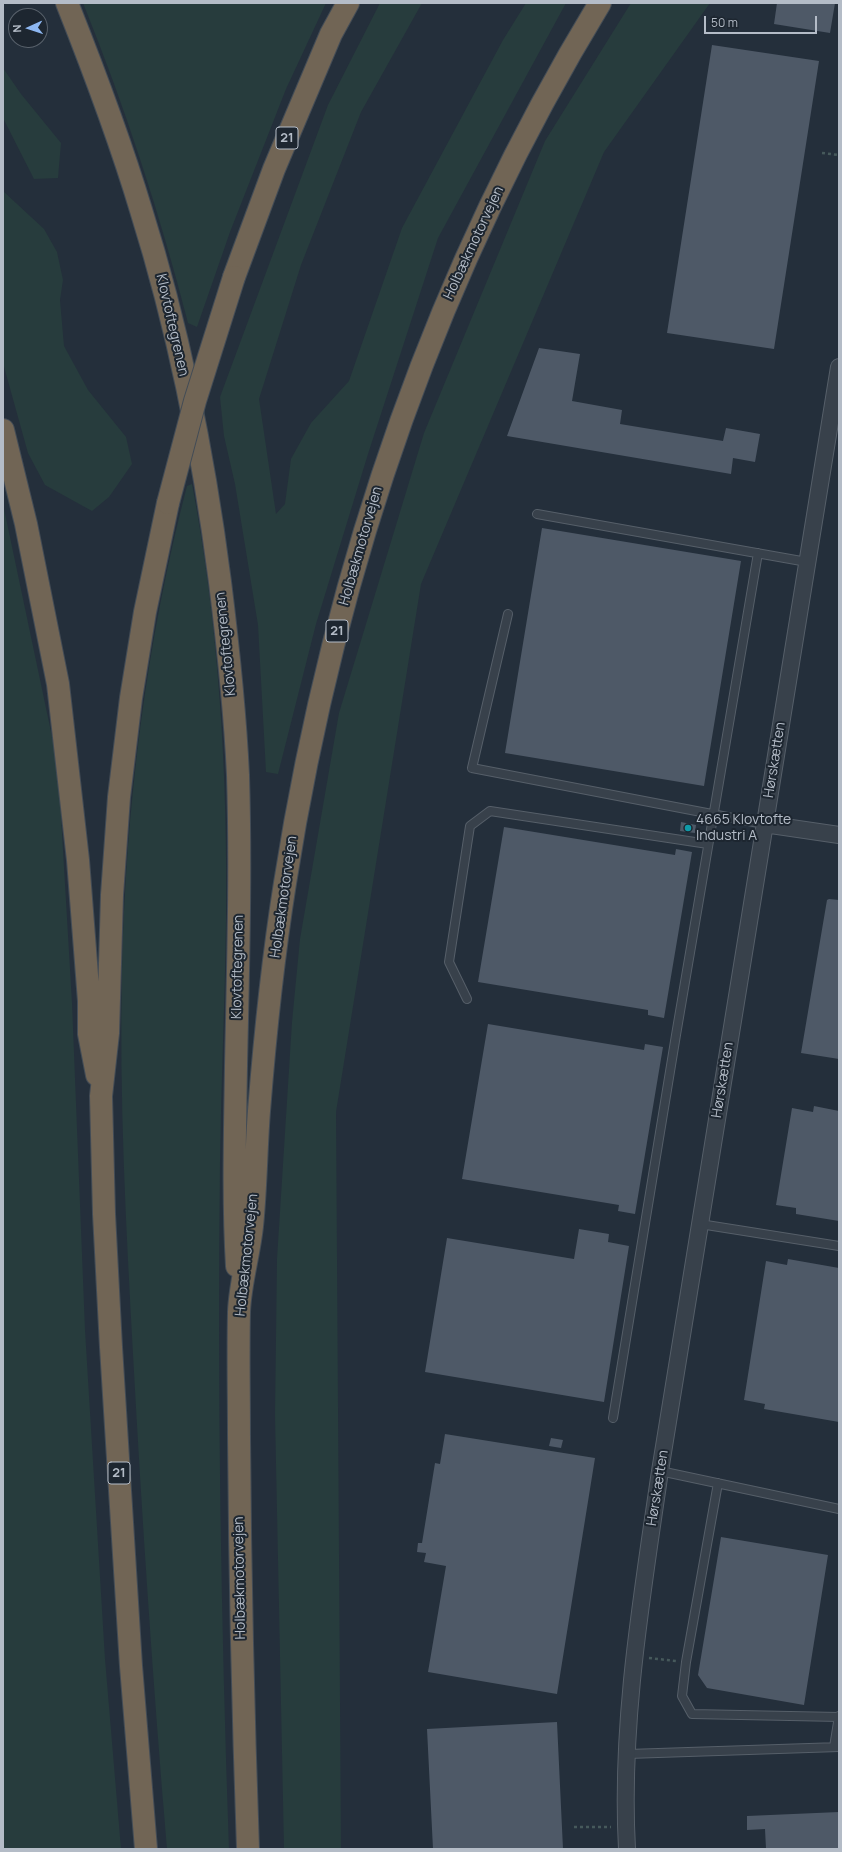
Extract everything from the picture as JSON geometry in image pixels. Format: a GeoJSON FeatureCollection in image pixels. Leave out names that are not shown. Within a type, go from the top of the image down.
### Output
{"type":"FeatureCollection","features":[{"type":"Feature","properties":{"kind":"highway","name":"Klovtoftegrenen"},"geometry":{"type":"LineString","coordinates":[[67,3],[103,96],[141,209],[159,272],[177,341],[201,456],[215,541],[229,661],[238,772],[240,913],[234,1206],[239,1306]]}},
{"type":"Feature","properties":{"kind":"highway","name":"21"},"geometry":{"type":"LineString","coordinates":[[146,1849],[131,1666],[104,1214],[101,1096],[108,1033],[112,895],[119,797],[131,698],[141,636],[168,503],[195,401],[234,277],[274,170],[331,34],[348,3]]}},
{"type":"Feature","properties":{"kind":"highway","name":"Holbækmotorvejen"},"geometry":{"type":"LineString","coordinates":[[248,1849],[241,1625],[239,1306],[252,1226],[263,1070],[285,884],[297,815],[316,718],[351,578],[377,489],[423,360],[465,260],[495,194],[549,88],[600,3]]}},
{"type":"Feature","properties":{"kind":"highway"},"geometry":{"type":"LineString","coordinates":[[3,430],[28,532],[58,684],[78,860],[89,1034],[101,1096]]}},
{"type":"Feature","properties":{"kind":"street","name":"Hørskætten"},"geometry":{"type":"LineString","coordinates":[[628,1849],[626,1827],[628,1754],[636,1632],[660,1471],[839,367]]}},
{"type":"Feature","properties":{"kind":"street"},"geometry":{"type":"LineString","coordinates":[[764,824],[839,835]]}},
{"type":"Feature","properties":{"kind":"lane"},"geometry":{"type":"LineString","coordinates":[[537,514],[807,562]]}},
{"type":"Feature","properties":{"kind":"lane"},"geometry":{"type":"LineString","coordinates":[[613,1418],[708,844],[758,553]]}},
{"type":"Feature","properties":{"kind":"lane"},"geometry":{"type":"LineString","coordinates":[[508,614],[472,768],[714,813],[764,824]]}},
{"type":"Feature","properties":{"kind":"lane"},"geometry":{"type":"LineString","coordinates":[[467,999],[449,962],[470,826],[490,811],[708,844]]}},
{"type":"Feature","properties":{"kind":"lane"},"geometry":{"type":"LineString","coordinates":[[700,1224],[839,1246]]}},
{"type":"Feature","properties":{"kind":"lane"},"geometry":{"type":"LineString","coordinates":[[660,1471],[839,1509]]}},
{"type":"Feature","properties":{"kind":"lane"},"geometry":{"type":"LineString","coordinates":[[628,1754],[837,1747],[839,1716],[692,1714],[682,1696],[686,1662],[718,1484]]}},
{"type":"Feature","properties":{"kind":"path"},"geometry":{"type":"LineString","coordinates":[[822,153],[839,155]]}},
{"type":"Feature","properties":{"kind":"path"},"geometry":{"type":"LineString","coordinates":[[635,1656],[686,1662]]}},
{"type":"Feature","properties":{"kind":"path"},"geometry":{"type":"LineString","coordinates":[[574,1827],[626,1827]]}},
{"type":"Feature","properties":{"kind":"green space"},"geometry":{"type":"Polygon","coordinates":[[[83,3],[326,3],[286,89],[230,232],[197,327],[188,323],[166,242],[141,161],[83,3]]]}},
{"type":"Feature","properties":{"kind":"green space"},"geometry":{"type":"Polygon","coordinates":[[[380,3],[422,3],[361,112],[301,265],[259,399],[276,514],[285,504],[291,459],[311,423],[349,381],[402,228],[503,40],[526,3],[566,3],[438,238],[368,454],[316,624],[278,774],[266,772],[258,625],[235,484],[224,436],[220,397],[328,105],[380,3]]]}},
{"type":"Feature","properties":{"kind":"green space"},"geometry":{"type":"Polygon","coordinates":[[[631,3],[710,3],[604,152],[421,584],[336,1112],[341,1849],[284,1849],[275,1415],[277,1259],[292,1022],[300,939],[339,713],[424,433],[545,141],[631,3]]]}},
{"type":"Feature","properties":{"kind":"green space"},"geometry":{"type":"Polygon","coordinates":[[[3,68],[21,94],[61,143],[58,178],[34,179],[3,118],[3,68]]]}},
{"type":"Feature","properties":{"kind":"green space"},"geometry":{"type":"Polygon","coordinates":[[[3,191],[44,229],[57,252],[63,280],[60,300],[64,346],[88,390],[126,437],[132,464],[109,497],[92,511],[45,485],[28,453],[3,363],[3,191]]]}},
{"type":"Feature","properties":{"kind":"green space"},"geometry":{"type":"Polygon","coordinates":[[[192,484],[209,592],[215,647],[220,702],[225,813],[226,922],[219,1248],[219,1420],[229,1849],[167,1849],[152,1663],[140,1478],[122,1113],[121,1017],[124,908],[134,786],[149,665],[160,605],[187,486],[192,484]]]}},
{"type":"Feature","properties":{"kind":"green space"},"geometry":{"type":"Polygon","coordinates":[[[3,504],[58,765],[72,1003],[85,1330],[105,1659],[121,1849],[3,1849],[3,504]]]}},
{"type":"Feature","properties":{"kind":"building"},"geometry":{"type":"Polygon","coordinates":[[[777,3],[835,3],[830,33],[774,24],[777,3]]]}},
{"type":"Feature","properties":{"kind":"building"},"geometry":{"type":"Polygon","coordinates":[[[712,45],[819,61],[774,349],[667,333],[712,45]]]}},
{"type":"Feature","properties":{"kind":"building"},"geometry":{"type":"Polygon","coordinates":[[[539,348],[580,354],[572,401],[622,410],[620,424],[723,441],[726,428],[760,434],[755,462],[733,458],[731,474],[507,436],[539,348]]]}},
{"type":"Feature","properties":{"kind":"building"},"geometry":{"type":"Polygon","coordinates":[[[542,528],[741,561],[704,786],[505,753],[542,528]]]}},
{"type":"Feature","properties":{"kind":"building","name":"4665 Klovtofte Industri A"},"geometry":{"type":"Polygon","coordinates":[[[681,822],[696,825],[695,833],[680,831],[681,822]]]}},
{"type":"Feature","properties":{"kind":"building"},"geometry":{"type":"Polygon","coordinates":[[[504,827],[675,855],[676,849],[692,852],[664,1018],[648,1015],[648,1010],[478,982],[504,827]]]}},
{"type":"Feature","properties":{"kind":"building"},"geometry":{"type":"Polygon","coordinates":[[[827,900],[839,900],[839,1059],[801,1053],[827,900]]]}},
{"type":"Feature","properties":{"kind":"building"},"geometry":{"type":"Polygon","coordinates":[[[488,1024],[644,1050],[645,1044],[663,1047],[635,1214],[618,1211],[619,1205],[462,1179],[488,1024]]]}},
{"type":"Feature","properties":{"kind":"building"},"geometry":{"type":"Polygon","coordinates":[[[814,1106],[839,1111],[839,1221],[796,1214],[796,1208],[776,1205],[792,1108],[813,1112],[814,1106]]]}},
{"type":"Feature","properties":{"kind":"building"},"geometry":{"type":"Polygon","coordinates":[[[579,1229],[609,1234],[608,1242],[629,1246],[604,1402],[425,1372],[447,1238],[574,1259],[579,1229]]]}},
{"type":"Feature","properties":{"kind":"building"},"geometry":{"type":"Polygon","coordinates":[[[788,1259],[839,1268],[839,1422],[764,1409],[765,1404],[744,1400],[766,1261],[787,1265],[788,1259]]]}},
{"type":"Feature","properties":{"kind":"building"},"geometry":{"type":"Polygon","coordinates":[[[445,1434],[595,1458],[557,1694],[428,1672],[446,1566],[424,1562],[426,1553],[417,1552],[418,1543],[422,1543],[435,1463],[440,1464],[445,1434]]]}},
{"type":"Feature","properties":{"kind":"building"},"geometry":{"type":"Polygon","coordinates":[[[551,1438],[563,1440],[561,1448],[549,1446],[551,1438]]]}},
{"type":"Feature","properties":{"kind":"building"},"geometry":{"type":"Polygon","coordinates":[[[721,1537],[828,1555],[804,1705],[707,1688],[698,1675],[721,1537]]]}},
{"type":"Feature","properties":{"kind":"building"},"geometry":{"type":"Polygon","coordinates":[[[557,1722],[563,1849],[433,1849],[427,1729],[557,1722]]]}},
{"type":"Feature","properties":{"kind":"building"},"geometry":{"type":"Polygon","coordinates":[[[839,1812],[839,1849],[766,1849],[765,1829],[747,1830],[747,1816],[839,1812]]]}},
{"type":"Feature","properties":{"kind":"place","name":"4665 Klovtofte Industri A"},"geometry":{"type":"Point","coordinates":[688,828]}}]}
